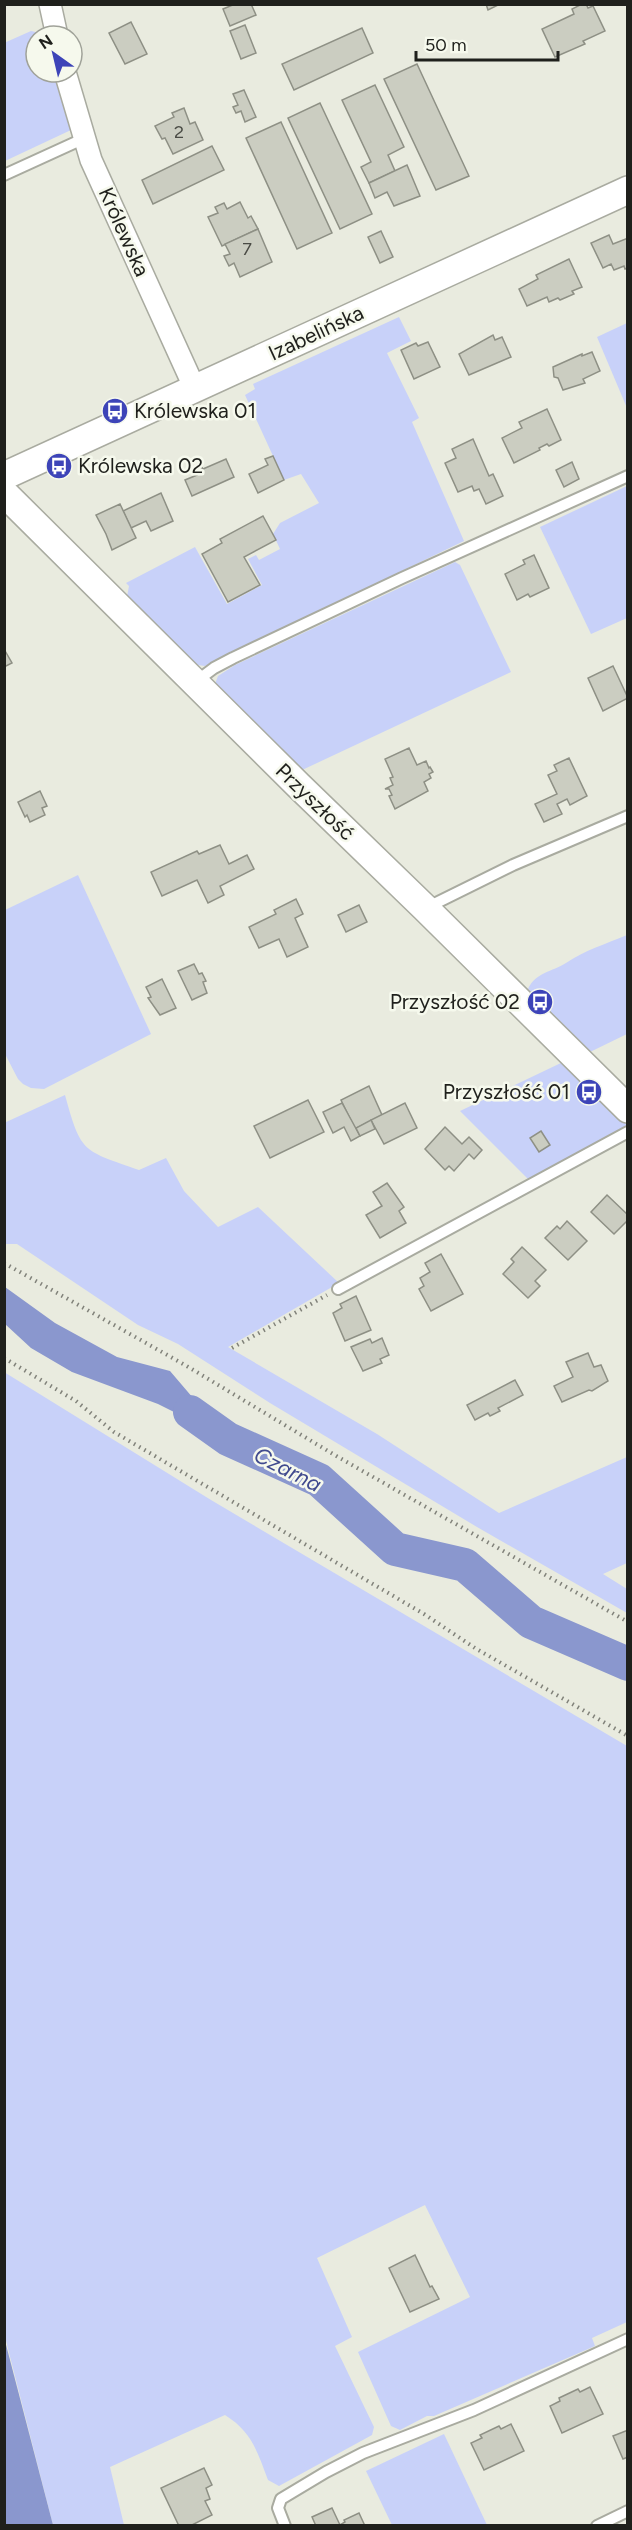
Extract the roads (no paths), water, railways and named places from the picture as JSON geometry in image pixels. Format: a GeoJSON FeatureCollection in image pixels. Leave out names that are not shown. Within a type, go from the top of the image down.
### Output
{"type":"FeatureCollection","features":[{"type":"Feature","properties":{"kind":"street"},"geometry":{"type":"LineString","coordinates":[[50,4],[54,24]]}},
{"type":"Feature","properties":{"kind":"street","name":"Królewska"},"geometry":{"type":"LineString","coordinates":[[69,84],[92,160],[195,388]]}},
{"type":"Feature","properties":{"kind":"street","name":"Izabelińska"},"geometry":{"type":"LineString","coordinates":[[6,493],[195,388],[627,190]]}},
{"type":"Feature","properties":{"kind":"street","name":"Przyszłość"},"geometry":{"type":"LineString","coordinates":[[6,493],[194,683],[627,1109]]}},
{"type":"Feature","properties":{"kind":"lane"},"geometry":{"type":"LineString","coordinates":[[4,175],[85,138]]}},
{"type":"Feature","properties":{"kind":"lane"},"geometry":{"type":"LineString","coordinates":[[194,683],[214,668],[243,653],[627,476]]}},
{"type":"Feature","properties":{"kind":"lane"},"geometry":{"type":"LineString","coordinates":[[425,908],[513,865],[627,816]]}},
{"type":"Feature","properties":{"kind":"lane"},"geometry":{"type":"LineString","coordinates":[[338,1289],[627,1132]]}},
{"type":"Feature","properties":{"kind":"lane"},"geometry":{"type":"LineString","coordinates":[[285,2526],[278,2508],[281,2499],[341,2463],[474,2410],[627,2339]]}},
{"type":"Feature","properties":{"kind":"lane"},"geometry":{"type":"LineString","coordinates":[[597,2526],[627,2511]]}},
{"type":"Feature","properties":{"kind":"waterway","name":"Czarna"},"geometry":{"type":"LineString","coordinates":[[190,1412],[228,1439],[319,1480],[395,1549],[465,1565],[531,1622],[628,1664]]}},
{"type":"Feature","properties":{"kind":"place","name":"Królewska 01"},"geometry":{"type":"Point","coordinates":[115,411]}},
{"type":"Feature","properties":{"kind":"place","name":"Królewska 02"},"geometry":{"type":"Point","coordinates":[59,466]}},
{"type":"Feature","properties":{"kind":"place","name":"Przyszłość 02"},"geometry":{"type":"Point","coordinates":[540,1002]}},
{"type":"Feature","properties":{"kind":"place","name":"Przyszłość 01"},"geometry":{"type":"Point","coordinates":[589,1092]}}]}
